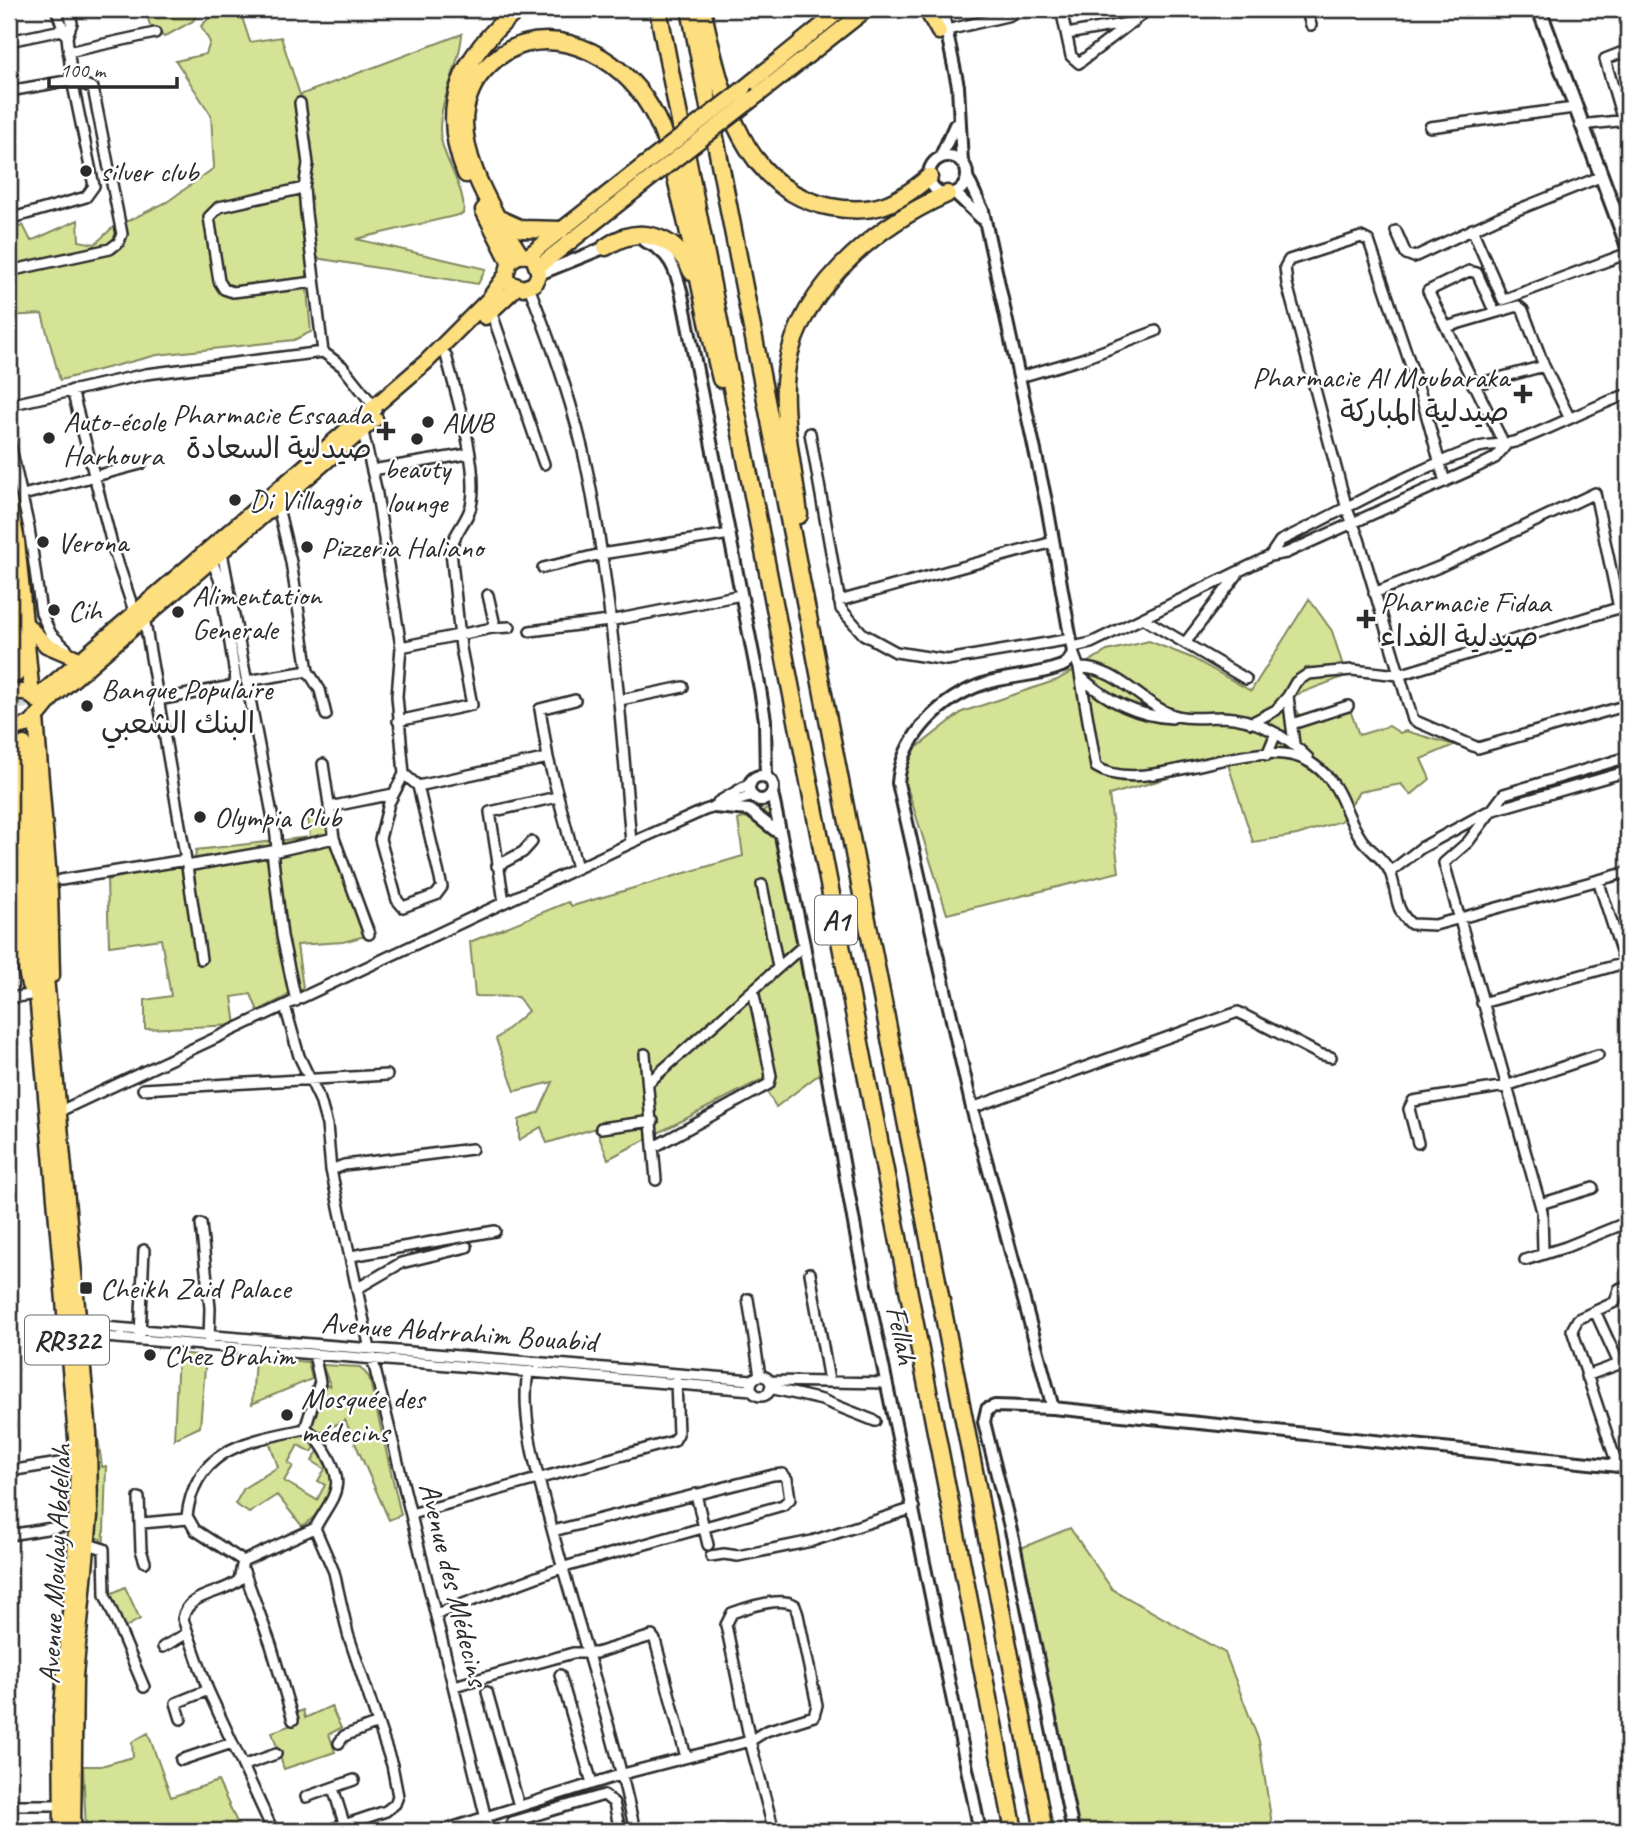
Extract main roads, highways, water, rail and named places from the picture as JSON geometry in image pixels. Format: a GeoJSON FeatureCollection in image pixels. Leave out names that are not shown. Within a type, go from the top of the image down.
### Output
{"type":"FeatureCollection","features":[{"type":"Feature","properties":{"kind":"highway"},"geometry":{"type":"LineString","coordinates":[[518,9],[483,42],[468,62],[460,82],[453,117],[458,155],[524,265]]}},
{"type":"Feature","properties":{"kind":"highway","name":"A1"},"geometry":{"type":"LineString","coordinates":[[658,9],[1014,1831]]}},
{"type":"Feature","properties":{"kind":"highway","name":"A1"},"geometry":{"type":"LineString","coordinates":[[690,9],[1044,1831]]}},
{"type":"Feature","properties":{"kind":"highway"},"geometry":{"type":"LineString","coordinates":[[702,9],[732,117],[753,157],[776,183],[813,203],[859,209],[899,201],[929,177]]}},
{"type":"Feature","properties":{"kind":"highway"},"geometry":{"type":"LineString","coordinates":[[524,265],[497,218],[473,167],[464,123],[468,95],[484,70],[512,47],[548,40],[570,44],[593,53],[625,75],[653,111],[665,137],[721,378],[737,415]]}},
{"type":"Feature","properties":{"kind":"highway"},"geometry":{"type":"LineString","coordinates":[[815,650],[785,396],[789,354],[798,327],[811,306],[864,246],[901,217],[951,193]]}},
{"type":"Feature","properties":{"kind":"highway"},"geometry":{"type":"LineString","coordinates":[[497,218],[522,229],[561,230]]}},
{"type":"Feature","properties":{"kind":"highway"},"geometry":{"type":"LineString","coordinates":[[606,247],[618,238],[633,234],[649,234],[665,239],[686,259],[704,297]]}},
{"type":"Feature","properties":{"kind":"main road"},"geometry":{"type":"LineString","coordinates":[[524,265],[650,170],[743,89],[842,9]]}},
{"type":"Feature","properties":{"kind":"main road"},"geometry":{"type":"LineString","coordinates":[[9,729],[28,726],[36,706],[81,657],[215,550],[377,410],[561,230],[758,95],[867,9]]}},
{"type":"Feature","properties":{"kind":"main road"},"geometry":{"type":"LineString","coordinates":[[926,9],[943,31]]}},
{"type":"Feature","properties":{"kind":"main road"},"geometry":{"type":"LineString","coordinates":[[1539,9],[1580,125],[1628,247]]}},
{"type":"Feature","properties":{"kind":"main road"},"geometry":{"type":"LineString","coordinates":[[523,287],[524,265]]}},
{"type":"Feature","properties":{"kind":"main road"},"geometry":{"type":"LineString","coordinates":[[523,287],[524,265]]}},
{"type":"Feature","properties":{"kind":"main road"},"geometry":{"type":"LineString","coordinates":[[377,410],[446,355],[491,310],[523,287]]}},
{"type":"Feature","properties":{"kind":"main road"},"geometry":{"type":"LineString","coordinates":[[215,550],[277,503],[360,425]]}},
{"type":"Feature","properties":{"kind":"main road","name":"Avenue Moulay Abdellah"},"geometry":{"type":"LineString","coordinates":[[9,501],[36,706],[52,930],[53,968],[48,1008]]}},
{"type":"Feature","properties":{"kind":"main road"},"geometry":{"type":"LineString","coordinates":[[9,584],[17,674]]}},
{"type":"Feature","properties":{"kind":"main road"},"geometry":{"type":"LineString","coordinates":[[36,706],[139,612]]}},
{"type":"Feature","properties":{"kind":"main road"},"geometry":{"type":"LineString","coordinates":[[27,625],[46,645],[81,657]]}},
{"type":"Feature","properties":{"kind":"main road"},"geometry":{"type":"LineString","coordinates":[[9,692],[22,691],[36,706]]}},
{"type":"Feature","properties":{"kind":"main road","name":"Avenue Moulay Abdellah"},"geometry":{"type":"LineString","coordinates":[[62,1831],[67,1805],[76,1666],[88,1544],[89,1433],[48,1008],[17,744],[78,1460],[77,1524],[61,1717],[67,1805],[72,1831]]}},
{"type":"Feature","properties":{"kind":"main road","name":"Avenue Moulay Abdellah"},"geometry":{"type":"LineString","coordinates":[[9,819],[19,939],[27,979],[37,994]]}},
{"type":"Feature","properties":{"kind":"tunnel"},"geometry":{"type":"LineString","coordinates":[[17,674],[24,744]]}},
{"type":"Feature","properties":{"kind":"place","name":"silver club"},"geometry":{"type":"Point","coordinates":[86,171]}},
{"type":"Feature","properties":{"kind":"place","name":"Pharmacie Al Moubaraka صيدلية المباركة"},"geometry":{"type":"Point","coordinates":[1523,394]}},
{"type":"Feature","properties":{"kind":"place","name":"AWB"},"geometry":{"type":"Point","coordinates":[428,422]}},
{"type":"Feature","properties":{"kind":"place","name":"Pharmacie Essaada صيدلية السعادة"},"geometry":{"type":"Point","coordinates":[386,431]}},
{"type":"Feature","properties":{"kind":"place","name":"Auto-école Harhoura"},"geometry":{"type":"Point","coordinates":[49,438]}},
{"type":"Feature","properties":{"kind":"place","name":"beauty lounge"},"geometry":{"type":"Point","coordinates":[417,439]}},
{"type":"Feature","properties":{"kind":"place","name":"Di Villaggio"},"geometry":{"type":"Point","coordinates":[235,500]}},
{"type":"Feature","properties":{"kind":"place","name":"Verona"},"geometry":{"type":"Point","coordinates":[43,542]}},
{"type":"Feature","properties":{"kind":"place","name":"Pizzeria Haliano"},"geometry":{"type":"Point","coordinates":[307,547]}},
{"type":"Feature","properties":{"kind":"place","name":"Cih"},"geometry":{"type":"Point","coordinates":[54,610]}},
{"type":"Feature","properties":{"kind":"place","name":"Alimentation Generale"},"geometry":{"type":"Point","coordinates":[178,612]}},
{"type":"Feature","properties":{"kind":"place","name":"Pharmacie Fidaa صيدلية الفداء"},"geometry":{"type":"Point","coordinates":[1366,619]}},
{"type":"Feature","properties":{"kind":"place","name":"Banque Populaire البنك الشعبي"},"geometry":{"type":"Point","coordinates":[87,706]}},
{"type":"Feature","properties":{"kind":"place","name":"Olympia Club"},"geometry":{"type":"Point","coordinates":[200,817]}},
{"type":"Feature","properties":{"kind":"place","name":"Cheikh Zaid Palace"},"geometry":{"type":"Point","coordinates":[86,1288]}},
{"type":"Feature","properties":{"kind":"place","name":"Chez Brahim"},"geometry":{"type":"Point","coordinates":[150,1355]}},
{"type":"Feature","properties":{"kind":"place","name":"Mosquée des médecins"},"geometry":{"type":"Point","coordinates":[287,1415]}}]}
